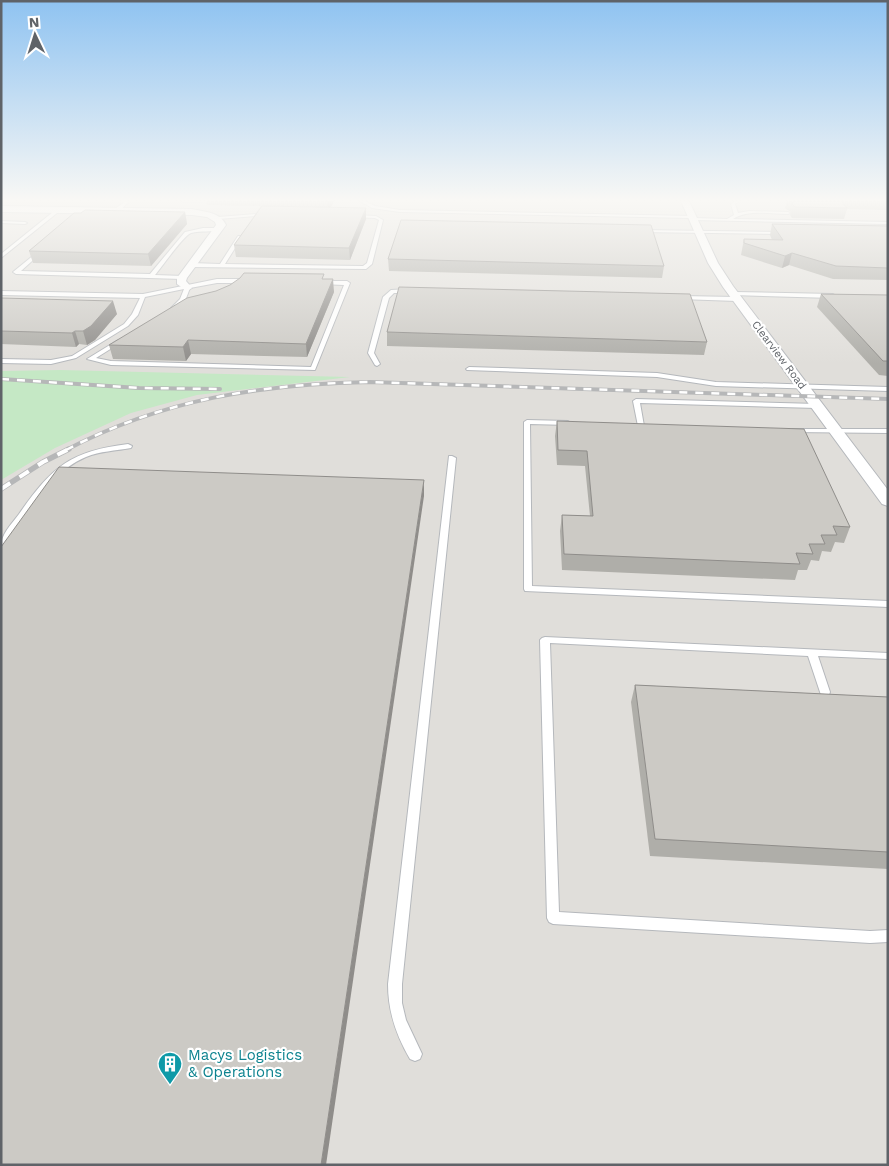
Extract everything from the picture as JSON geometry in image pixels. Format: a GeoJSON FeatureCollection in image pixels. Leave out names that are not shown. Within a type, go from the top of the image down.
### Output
{"type":"FeatureCollection","features":[{"type":"Feature","properties":{"kind":"street"},"geometry":{"type":"LineString","coordinates":[[188,288],[181,282],[182,277],[198,255]]}},
{"type":"Feature","properties":{"kind":"street","name":"Clearview Road"},"geometry":{"type":"LineString","coordinates":[[710,255],[735,296],[888,501]]}},
{"type":"Feature","properties":{"kind":"lane"},"geometry":{"type":"LineString","coordinates":[[35,255],[16,272],[182,277]]}},
{"type":"Feature","properties":{"kind":"lane"},"geometry":{"type":"LineString","coordinates":[[151,276],[168,255]]}},
{"type":"Feature","properties":{"kind":"lane"},"geometry":{"type":"LineString","coordinates":[[221,266],[228,255]]}},
{"type":"Feature","properties":{"kind":"lane"},"geometry":{"type":"LineString","coordinates":[[191,265],[361,268],[369,264],[372,255]]}},
{"type":"Feature","properties":{"kind":"lane"},"geometry":{"type":"LineString","coordinates":[[1,293],[143,296],[220,281],[252,281]]}},
{"type":"Feature","properties":{"kind":"lane"},"geometry":{"type":"LineString","coordinates":[[121,340],[90,359],[107,363],[313,370],[347,283],[318,283]]}},
{"type":"Feature","properties":{"kind":"lane"},"geometry":{"type":"LineString","coordinates":[[168,312],[181,302],[188,288]]}},
{"type":"Feature","properties":{"kind":"lane"},"geometry":{"type":"LineString","coordinates":[[377,364],[371,353],[387,295],[393,291],[420,291]]}},
{"type":"Feature","properties":{"kind":"lane"},"geometry":{"type":"LineString","coordinates":[[1,361],[51,362],[74,357],[126,325],[135,316],[143,296]]}},
{"type":"Feature","properties":{"kind":"lane"},"geometry":{"type":"LineString","coordinates":[[671,298],[845,296]]}},
{"type":"Feature","properties":{"kind":"lane"},"geometry":{"type":"LineString","coordinates":[[470,369],[657,375],[710,384],[888,390]]}},
{"type":"Feature","properties":{"kind":"lane"},"geometry":{"type":"LineString","coordinates":[[641,426],[636,401],[817,406]]}},
{"type":"Feature","properties":{"kind":"lane"},"geometry":{"type":"LineString","coordinates":[[582,424],[527,422],[528,589],[888,604]]}},
{"type":"Feature","properties":{"kind":"lane"},"geometry":{"type":"LineString","coordinates":[[632,425],[651,426]]}},
{"type":"Feature","properties":{"kind":"lane"},"geometry":{"type":"LineString","coordinates":[[783,430],[888,431]]}},
{"type":"Feature","properties":{"kind":"lane"},"geometry":{"type":"LineString","coordinates":[[1,545],[46,483],[59,469],[93,451],[128,446]]}},
{"type":"Feature","properties":{"kind":"lane"},"geometry":{"type":"LineString","coordinates":[[415,1054],[407,1040],[396,1012],[395,984],[452,458]]}},
{"type":"Feature","properties":{"kind":"lane"},"geometry":{"type":"LineString","coordinates":[[888,656],[545,640],[553,918],[860,936],[888,936]]}},
{"type":"Feature","properties":{"kind":"lane"},"geometry":{"type":"LineString","coordinates":[[812,652],[826,692]]}},
{"type":"Feature","properties":{"kind":"shaded area"},"geometry":{"type":"Polygon","coordinates":[[[1,255],[888,255],[888,1165],[1,1165],[1,255]]]}},
{"type":"Feature","properties":{"kind":"green space"},"geometry":{"type":"Polygon","coordinates":[[[60,370],[350,377],[197,395],[131,413],[55,448],[1,480],[1,371],[60,370]]]}},
{"type":"Feature","properties":{"kind":"building"},"geometry":{"type":"Polygon","coordinates":[[[389,255],[661,255],[664,266],[388,259],[389,255]]]}},
{"type":"Feature","properties":{"kind":"building"},"geometry":{"type":"Polygon","coordinates":[[[800,255],[888,255],[888,268],[836,266],[800,255]]]}},
{"type":"Feature","properties":{"kind":"building"},"geometry":{"type":"Polygon","coordinates":[[[244,273],[324,274],[322,279],[333,279],[306,344],[188,340],[183,347],[109,345],[187,298],[216,291],[230,285],[244,273]]]}},
{"type":"Feature","properties":{"kind":"building"},"geometry":{"type":"Polygon","coordinates":[[[399,287],[690,294],[707,342],[387,332],[399,287]]]}},
{"type":"Feature","properties":{"kind":"building"},"geometry":{"type":"Polygon","coordinates":[[[821,294],[888,295],[888,361],[883,361],[821,294]]]}},
{"type":"Feature","properties":{"kind":"building"},"geometry":{"type":"Polygon","coordinates":[[[1,298],[113,301],[91,326],[83,331],[72,333],[1,331],[1,298]]]}},
{"type":"Feature","properties":{"kind":"building"},"geometry":{"type":"Polygon","coordinates":[[[557,421],[804,429],[850,527],[833,526],[837,535],[821,535],[825,544],[809,544],[813,554],[796,553],[800,564],[564,554],[562,515],[593,516],[587,451],[558,450],[557,421]]]}},
{"type":"Feature","properties":{"kind":"building"},"geometry":{"type":"Polygon","coordinates":[[[59,467],[424,480],[321,1165],[1,1165],[1,547],[59,467]]]}},
{"type":"Feature","properties":{"kind":"building"},"geometry":{"type":"Polygon","coordinates":[[[635,685],[888,697],[888,852],[655,839],[635,685]]]}},
{"type":"Feature","properties":{"kind":"railway"},"geometry":{"type":"LineString","coordinates":[[1,379],[139,388],[220,389]]}},
{"type":"Feature","properties":{"kind":"railway"},"geometry":{"type":"LineString","coordinates":[[66,450],[139,418],[176,407],[252,391],[330,383],[370,382],[888,399]]}},
{"type":"Feature","properties":{"kind":"railway"},"geometry":{"type":"LineString","coordinates":[[1,489],[43,462],[69,449]]}},
{"type":"Feature","properties":{"kind":"place","name":"Macys Logistics & Operations"},"geometry":{"type":"Point","coordinates":[170,1085]}}]}
